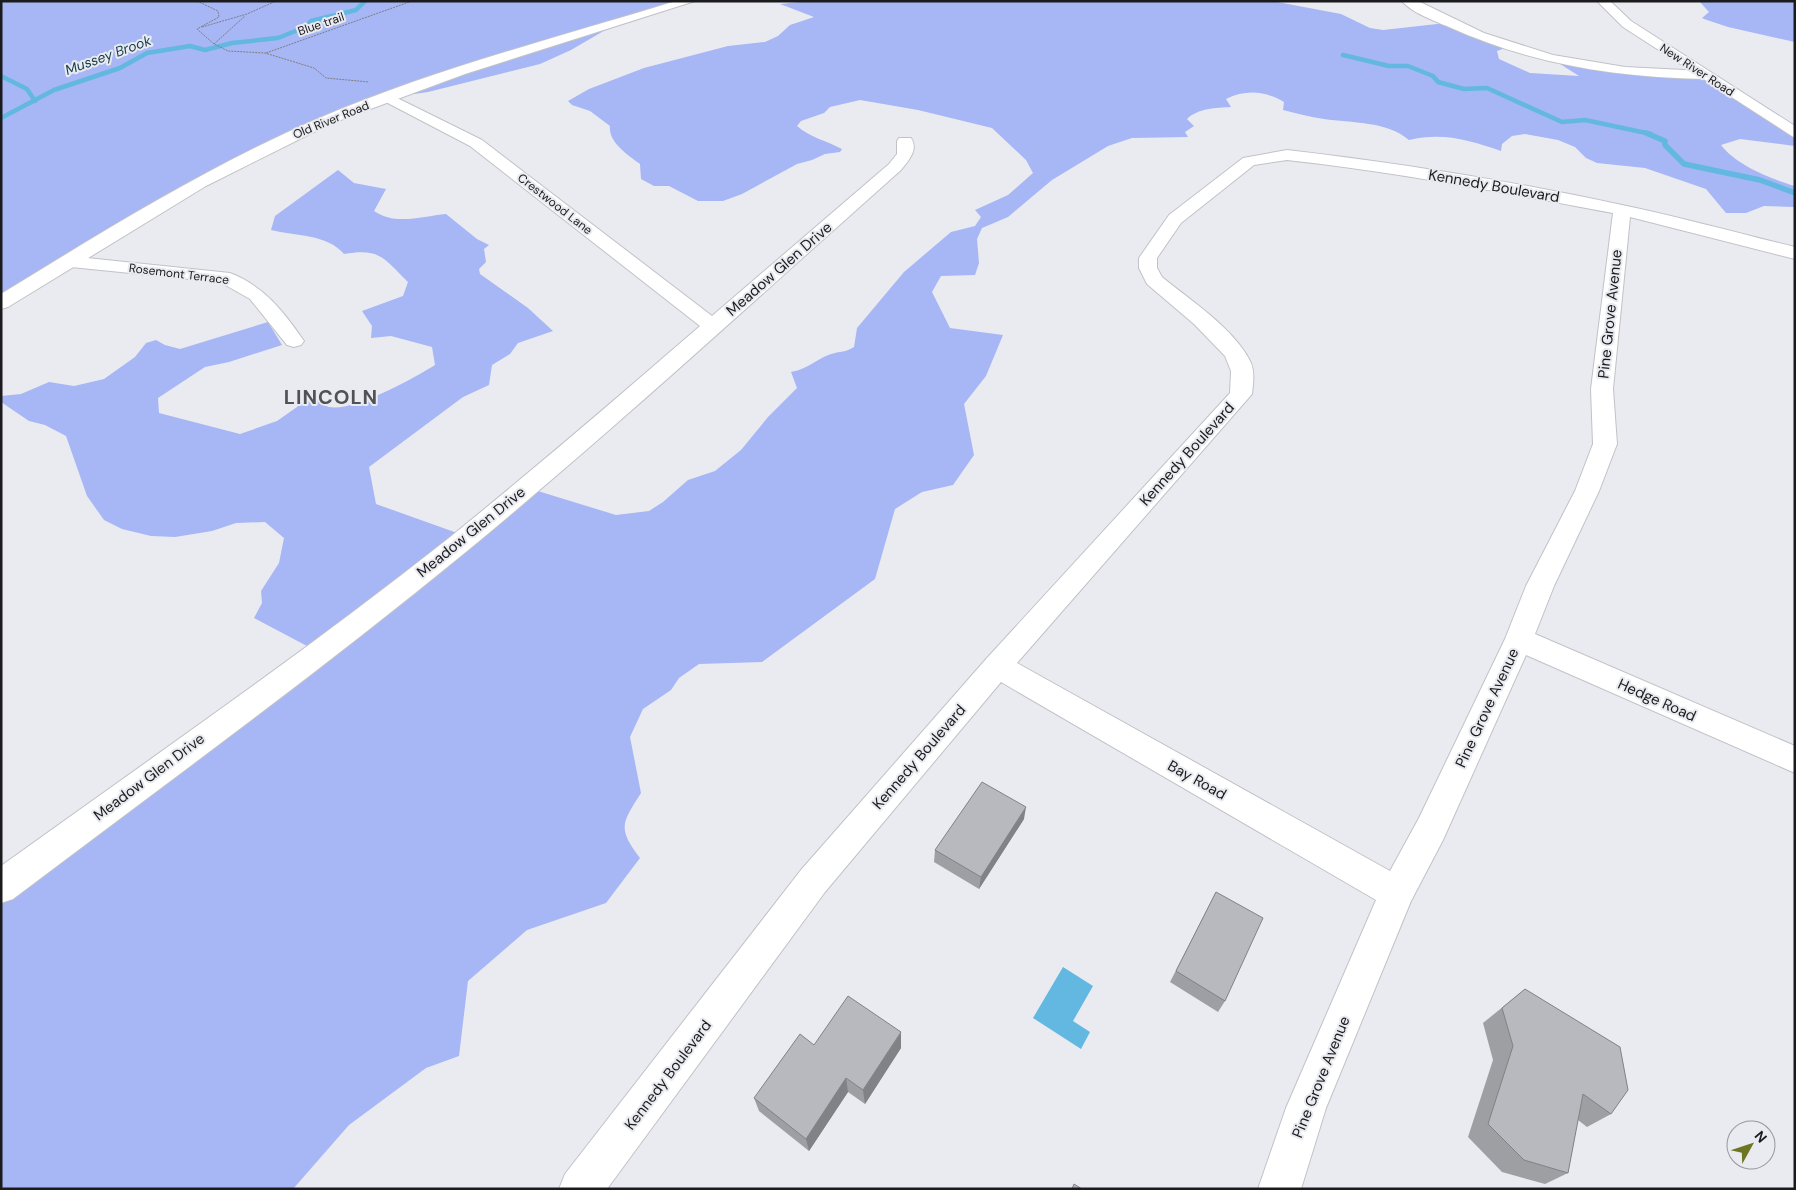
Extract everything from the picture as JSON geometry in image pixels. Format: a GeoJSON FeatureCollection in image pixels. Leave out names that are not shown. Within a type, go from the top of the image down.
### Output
{"type":"FeatureCollection","features":[{"type":"Feature","properties":{"kind":"street","name":"Old River Road"},"geometry":{"type":"LineString","coordinates":[[1,303],[189,189],[260,151],[327,120],[403,91],[689,1]]}},
{"type":"Feature","properties":{"kind":"street"},"geometry":{"type":"LineString","coordinates":[[1408,1],[1481,37],[1515,50],[1557,62],[1610,71],[1659,75],[1704,75]]}},
{"type":"Feature","properties":{"kind":"street","name":"New River Road"},"geometry":{"type":"LineString","coordinates":[[1603,1],[1627,24],[1795,134]]}},
{"type":"Feature","properties":{"kind":"street","name":"Crestwood Lane"},"geometry":{"type":"LineString","coordinates":[[387,97],[476,143],[713,326]]}},
{"type":"Feature","properties":{"kind":"street","name":"Meadow Glen Drive"},"geometry":{"type":"LineString","coordinates":[[1,887],[414,579],[492,517],[895,167],[905,154],[904,141]]}},
{"type":"Feature","properties":{"kind":"street","name":"Kennedy Boulevard"},"geometry":{"type":"LineString","coordinates":[[580,1189],[813,881],[997,666],[1241,394],[1243,380],[1241,364],[1232,349],[1154,280],[1148,268],[1148,258],[1175,219],[1233,171],[1249,161],[1286,155],[1366,164],[1454,178],[1623,210],[1795,253]]}},
{"type":"Feature","properties":{"kind":"street","name":"Pine Grove Avenue"},"geometry":{"type":"LineString","coordinates":[[1279,1189],[1306,1108],[1397,893],[1431,829],[1519,639],[1540,586],[1587,491],[1605,444],[1602,389],[1620,221],[1623,210]]}},
{"type":"Feature","properties":{"kind":"street","name":"Rosemont Terrace"},"geometry":{"type":"LineString","coordinates":[[68,262],[223,277],[242,283],[256,292],[294,341]]}},
{"type":"Feature","properties":{"kind":"street","name":"Hedge Road"},"geometry":{"type":"LineString","coordinates":[[1519,639],[1795,760]]}},
{"type":"Feature","properties":{"kind":"street","name":"Bay Road"},"geometry":{"type":"LineString","coordinates":[[997,666],[1397,893]]}},
{"type":"Feature","properties":{"kind":"path"},"geometry":{"type":"LineString","coordinates":[[197,1],[218,11],[219,17],[197,28]]}},
{"type":"Feature","properties":{"kind":"path"},"geometry":{"type":"LineString","coordinates":[[197,28],[247,14],[276,1]]}},
{"type":"Feature","properties":{"kind":"path","name":"Blue trail"},"geometry":{"type":"LineString","coordinates":[[265,53],[412,1]]}},
{"type":"Feature","properties":{"kind":"path"},"geometry":{"type":"LineString","coordinates":[[215,44],[228,29],[247,14]]}},
{"type":"Feature","properties":{"kind":"path"},"geometry":{"type":"LineString","coordinates":[[197,28],[215,44],[224,49],[265,53],[314,68],[326,78],[392,85],[403,91]]}},
{"type":"Feature","properties":{"kind":"shaded area"},"geometry":{"type":"Polygon","coordinates":[[[1,1],[689,1],[606,27],[607,29],[571,50],[540,64],[428,92],[414,94],[403,91],[314,124],[1,299],[1,1]]]}},
{"type":"Feature","properties":{"kind":"shaded area"},"geometry":{"type":"Polygon","coordinates":[[[810,1],[1272,1],[1341,14],[1370,28],[1383,30],[1446,23],[1505,48],[1497,51],[1499,59],[1530,73],[1579,76],[1557,62],[1704,75],[1795,136],[1795,146],[1740,139],[1721,145],[1745,165],[1795,186],[1795,207],[1764,206],[1746,213],[1726,213],[1706,189],[1645,168],[1597,163],[1586,158],[1575,147],[1558,140],[1525,134],[1512,136],[1502,144],[1501,151],[1456,138],[1433,137],[1409,140],[1390,129],[1380,126],[1319,118],[1283,110],[1284,102],[1270,95],[1256,93],[1241,94],[1226,99],[1231,107],[1208,109],[1191,115],[1187,119],[1194,126],[1185,132],[1188,137],[1132,138],[1108,146],[1052,180],[1008,217],[982,228],[977,239],[979,263],[975,275],[941,276],[932,292],[950,328],[1003,335],[986,376],[964,404],[974,455],[953,485],[922,492],[895,509],[875,579],[762,662],[699,664],[679,678],[671,690],[643,709],[630,737],[641,793],[626,819],[625,825],[628,839],[640,858],[606,903],[527,930],[468,981],[459,1056],[426,1068],[349,1125],[293,1189],[1,1189],[1,878],[305,654],[307,646],[254,618],[262,603],[261,591],[279,563],[284,538],[265,522],[236,523],[212,531],[175,537],[151,536],[122,529],[104,520],[87,496],[66,436],[45,425],[29,421],[1,402],[1,396],[21,394],[49,382],[74,386],[104,379],[135,357],[146,343],[156,340],[165,345],[180,349],[268,322],[282,345],[229,362],[205,367],[158,398],[159,413],[240,434],[277,421],[297,407],[309,395],[329,407],[353,404],[383,393],[435,365],[432,347],[391,336],[371,338],[372,326],[362,311],[403,296],[408,282],[387,261],[366,252],[344,254],[337,247],[320,239],[271,230],[275,216],[338,170],[354,183],[386,189],[374,211],[382,216],[409,219],[446,214],[477,239],[489,245],[484,249],[486,262],[479,269],[480,274],[528,308],[553,331],[518,343],[510,354],[492,365],[489,385],[463,397],[369,467],[376,504],[460,534],[528,488],[616,515],[649,511],[663,502],[688,480],[715,471],[741,450],[768,417],[797,388],[791,372],[824,357],[847,351],[854,347],[857,328],[904,272],[951,232],[975,226],[981,217],[975,210],[1008,195],[1033,173],[1026,160],[992,128],[918,110],[860,100],[830,107],[824,113],[801,121],[797,126],[813,136],[842,149],[840,152],[825,154],[797,164],[742,194],[723,201],[698,201],[669,186],[654,186],[641,179],[640,164],[615,143],[610,132],[610,126],[590,111],[572,105],[568,101],[589,89],[644,68],[728,46],[765,42],[778,36],[790,25],[814,17],[780,4],[810,1]]]}},
{"type":"Feature","properties":{"kind":"shaded area"},"geometry":{"type":"Polygon","coordinates":[[[1699,1],[1795,1],[1795,42],[1728,27],[1704,19],[1702,18],[1709,12],[1699,1]]]}},
{"type":"Feature","properties":{"kind":"shaded area"},"geometry":{"type":"Polygon","coordinates":[[[1063,967],[1093,986],[1073,1021],[1090,1032],[1081,1049],[1033,1018],[1063,967]]]}},
{"type":"Feature","properties":{"kind":"building"},"geometry":{"type":"Polygon","coordinates":[[[982,782],[1026,807],[981,877],[935,850],[982,782]]]}},
{"type":"Feature","properties":{"kind":"building"},"geometry":{"type":"Polygon","coordinates":[[[1216,892],[1263,918],[1225,1001],[1176,971],[1216,892]]]}},
{"type":"Feature","properties":{"kind":"building"},"geometry":{"type":"Polygon","coordinates":[[[1525,989],[1620,1047],[1628,1090],[1611,1114],[1583,1094],[1568,1173],[1524,1160],[1488,1124],[1513,1046],[1502,1008],[1525,989]]]}},
{"type":"Feature","properties":{"kind":"building"},"geometry":{"type":"Polygon","coordinates":[[[848,996],[901,1032],[863,1090],[846,1078],[806,1139],[754,1098],[800,1034],[814,1045],[848,996]]]}},
{"type":"Feature","properties":{"kind":"building"},"geometry":{"type":"Polygon","coordinates":[[[1074,1184],[1082,1189],[1072,1189],[1074,1184]]]}},
{"type":"Feature","properties":{"kind":"waterway","name":"Mussey Brook"},"geometry":{"type":"LineString","coordinates":[[35,100],[54,90],[120,68],[147,53],[190,46],[205,50],[232,43],[278,38],[313,24],[309,23],[311,21],[356,10],[365,1]]}},
{"type":"Feature","properties":{"kind":"waterway"},"geometry":{"type":"LineString","coordinates":[[1343,55],[1389,66],[1408,66],[1433,76],[1438,82],[1464,89],[1487,88],[1562,122],[1585,120],[1651,134]]}},
{"type":"Feature","properties":{"kind":"waterway"},"geometry":{"type":"LineString","coordinates":[[1,76],[27,89],[35,100]]}},
{"type":"Feature","properties":{"kind":"waterway","name":"Mussey Brook"},"geometry":{"type":"LineString","coordinates":[[1,118],[35,100]]}},
{"type":"Feature","properties":{"kind":"waterway"},"geometry":{"type":"LineString","coordinates":[[1646,133],[1665,141],[1665,145],[1684,164],[1760,180],[1795,193]]}},
{"type":"Feature","properties":{"kind":"district","name":"LINCOLN"},"geometry":{"type":"Point","coordinates":[331,397]}}]}
